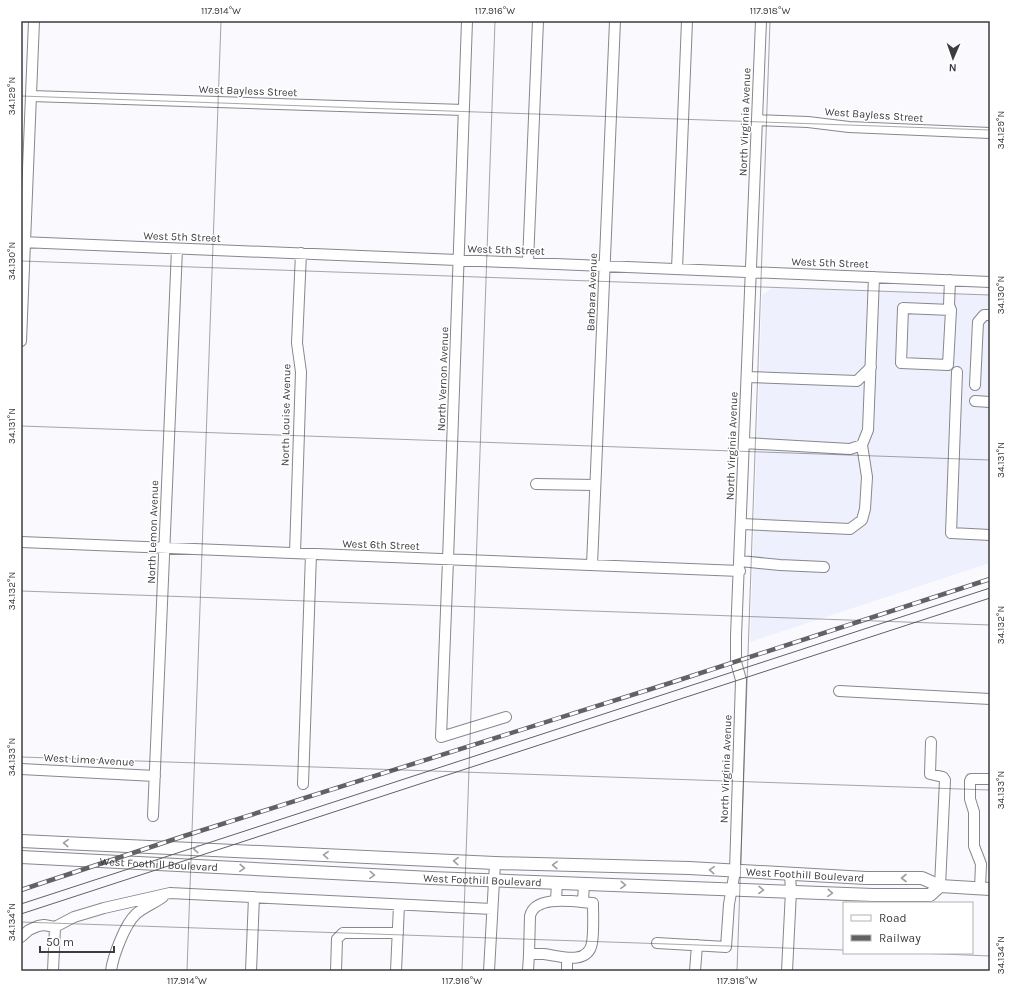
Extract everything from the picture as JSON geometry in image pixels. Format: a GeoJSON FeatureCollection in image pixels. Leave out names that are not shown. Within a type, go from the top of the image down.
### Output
{"type":"FeatureCollection","features":[{"type":"Feature","properties":{"kind":"main road","name":"West Foothill Boulevard"},"geometry":{"type":"LineString","coordinates":[[21,841],[495,863],[736,871],[866,878],[922,878],[940,886],[985,889]]}},
{"type":"Feature","properties":{"kind":"main road","name":"West Foothill Boulevard"},"geometry":{"type":"LineString","coordinates":[[21,857],[494,880],[873,895],[930,895],[940,886]]}},
{"type":"Feature","properties":{"kind":"street"},"geometry":{"type":"LineString","coordinates":[[21,340],[23,242],[34,21]]}},
{"type":"Feature","properties":{"kind":"street","name":"North Vernon Avenue"},"geometry":{"type":"LineString","coordinates":[[467,21],[448,560],[440,737],[506,717]]}},
{"type":"Feature","properties":{"kind":"street"},"geometry":{"type":"LineString","coordinates":[[528,262],[538,21]]}},
{"type":"Feature","properties":{"kind":"street","name":"Barbara Avenue"},"geometry":{"type":"LineString","coordinates":[[592,565],[615,21]]}},
{"type":"Feature","properties":{"kind":"street"},"geometry":{"type":"LineString","coordinates":[[677,269],[687,21]]}},
{"type":"Feature","properties":{"kind":"street","name":"North Virginia Avenue"},"geometry":{"type":"LineString","coordinates":[[697,945],[726,947],[728,904],[736,871],[741,680],[736,662],[761,21]]}},
{"type":"Feature","properties":{"kind":"street","name":"West Bayless Street"},"geometry":{"type":"LineString","coordinates":[[31,96],[464,110]]}},
{"type":"Feature","properties":{"kind":"street","name":"West Bayless Street"},"geometry":{"type":"LineString","coordinates":[[757,120],[808,122],[849,127],[990,133]]}},
{"type":"Feature","properties":{"kind":"street","name":"West 5th Street"},"geometry":{"type":"LineString","coordinates":[[23,242],[990,282]]}},
{"type":"Feature","properties":{"kind":"street","name":"North Lemon Avenue"},"geometry":{"type":"LineString","coordinates":[[153,816],[177,249]]}},
{"type":"Feature","properties":{"kind":"street","name":"North Louise Avenue"},"geometry":{"type":"LineString","coordinates":[[295,553],[301,372],[297,343],[301,253]]}},
{"type":"Feature","properties":{"kind":"street"},"geometry":{"type":"LineString","coordinates":[[742,524],[850,529],[862,520],[866,510],[867,477],[862,445],[868,430],[874,277]]}},
{"type":"Feature","properties":{"kind":"street"},"geometry":{"type":"LineString","coordinates":[[948,365],[951,310],[949,305],[950,280]]}},
{"type":"Feature","properties":{"kind":"street"},"geometry":{"type":"LineString","coordinates":[[951,310],[903,308],[901,363],[948,365],[957,372],[976,373]]}},
{"type":"Feature","properties":{"kind":"street"},"geometry":{"type":"LineString","coordinates":[[975,385],[978,322],[984,315],[990,315]]}},
{"type":"Feature","properties":{"kind":"street"},"geometry":{"type":"LineString","coordinates":[[747,377],[857,381],[871,368]]}},
{"type":"Feature","properties":{"kind":"street"},"geometry":{"type":"LineString","coordinates":[[957,372],[951,533],[990,535]]}},
{"type":"Feature","properties":{"kind":"street"},"geometry":{"type":"LineString","coordinates":[[975,401],[990,402]]}},
{"type":"Feature","properties":{"kind":"street"},"geometry":{"type":"LineString","coordinates":[[744,443],[850,449],[862,445]]}},
{"type":"Feature","properties":{"kind":"street"},"geometry":{"type":"LineString","coordinates":[[536,484],[595,485]]}},
{"type":"Feature","properties":{"kind":"street","name":"West 6th Street"},"geometry":{"type":"LineString","coordinates":[[21,542],[592,565],[780,565],[824,567]]}},
{"type":"Feature","properties":{"kind":"street"},"geometry":{"type":"LineString","coordinates":[[303,784],[311,554]]}},
{"type":"Feature","properties":{"kind":"street"},"geometry":{"type":"LineString","coordinates":[[839,691],[990,699]]}},
{"type":"Feature","properties":{"kind":"street"},"geometry":{"type":"LineString","coordinates":[[932,742],[930,774],[943,777],[945,780],[940,886]]}},
{"type":"Feature","properties":{"kind":"street","name":"West Lime Avenue"},"geometry":{"type":"LineString","coordinates":[[21,769],[155,776]]}},
{"type":"Feature","properties":{"kind":"street"},"geometry":{"type":"LineString","coordinates":[[985,889],[981,864],[974,846],[974,812],[970,799],[970,781],[971,778],[990,779]]}},
{"type":"Feature","properties":{"kind":"street"},"geometry":{"type":"LineString","coordinates":[[489,971],[495,863]]}},
{"type":"Feature","properties":{"kind":"street"},"geometry":{"type":"LineString","coordinates":[[787,971],[791,891],[790,875]]}},
{"type":"Feature","properties":{"kind":"street"},"geometry":{"type":"LineString","coordinates":[[556,901],[557,882]]}},
{"type":"Feature","properties":{"kind":"street"},"geometry":{"type":"LineString","coordinates":[[583,902],[584,883]]}},
{"type":"Feature","properties":{"kind":"street"},"geometry":{"type":"LineString","coordinates":[[21,937],[29,930],[38,926],[44,925],[55,927],[74,917],[104,908],[170,893],[492,909]]}},
{"type":"Feature","properties":{"kind":"street"},"geometry":{"type":"LineString","coordinates":[[111,971],[120,938],[136,914],[170,893]]}},
{"type":"Feature","properties":{"kind":"street"},"geometry":{"type":"LineString","coordinates":[[251,971],[254,897]]}},
{"type":"Feature","properties":{"kind":"street"},"geometry":{"type":"LineString","coordinates":[[528,971],[531,912],[533,908],[539,904],[556,901],[593,903],[592,944],[590,950],[584,956],[567,959],[544,954],[529,954]]}},
{"type":"Feature","properties":{"kind":"street"},"geometry":{"type":"LineString","coordinates":[[396,971],[399,905]]}},
{"type":"Feature","properties":{"kind":"street"},"geometry":{"type":"LineString","coordinates":[[53,971],[55,927]]}},
{"type":"Feature","properties":{"kind":"street"},"geometry":{"type":"LineString","coordinates":[[336,971],[337,939],[343,933],[398,933]]}},
{"type":"Feature","properties":{"kind":"street"},"geometry":{"type":"LineString","coordinates":[[657,943],[697,945],[695,971]]}},
{"type":"Feature","properties":{"kind":"street"},"geometry":{"type":"LineString","coordinates":[[567,959],[567,971]]}},
{"type":"Feature","properties":{"kind":"shaded area"},"geometry":{"type":"Polygon","coordinates":[[[772,288],[990,295],[990,563],[750,642],[762,295],[772,288]]]}},
{"type":"Feature","properties":{"kind":"tram line"},"geometry":{"type":"LineString","coordinates":[[21,904],[990,588]]}},
{"type":"Feature","properties":{"kind":"tram line"},"geometry":{"type":"LineString","coordinates":[[21,914],[990,598]]}},
{"type":"Feature","properties":{"kind":"railway"},"geometry":{"type":"LineString","coordinates":[[21,890],[184,836],[670,683],[990,579]]}}]}
